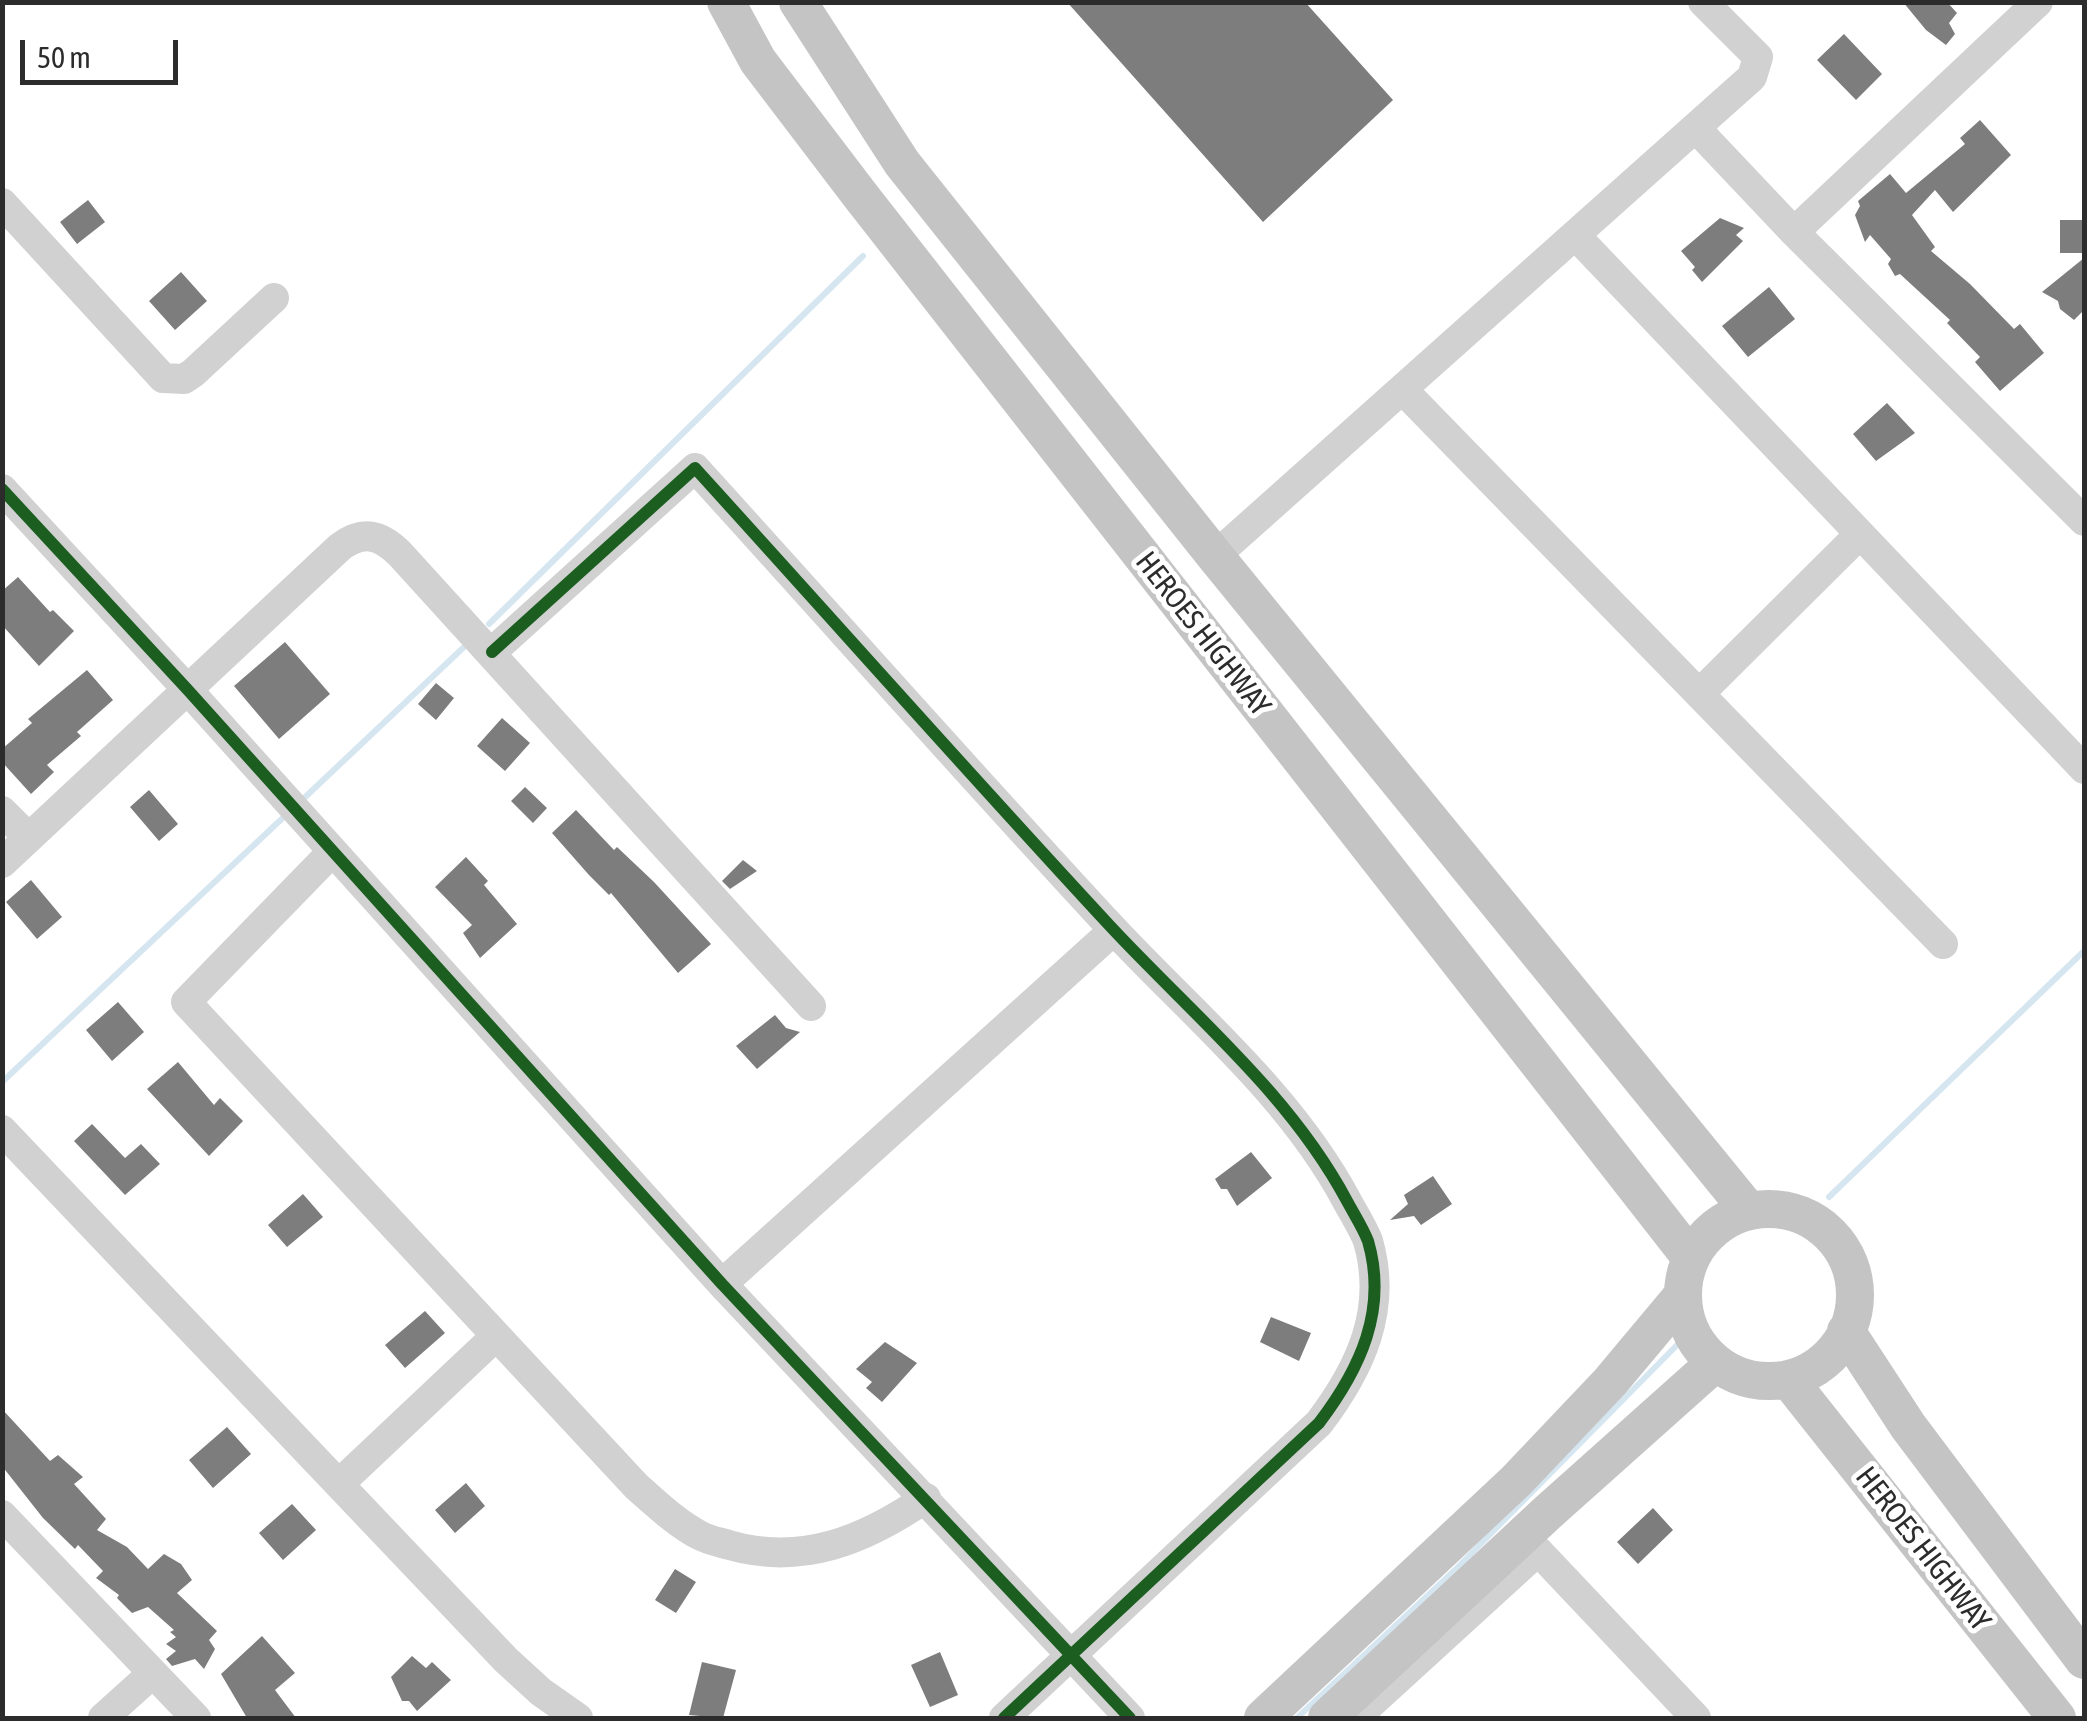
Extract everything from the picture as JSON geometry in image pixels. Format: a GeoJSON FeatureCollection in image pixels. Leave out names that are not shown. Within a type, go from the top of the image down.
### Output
{"type":"FeatureCollection","features":[{"type":"Feature","properties":{"kind":"main road","name":"HEROES HIGHWAY"},"geometry":{"type":"LineString","coordinates":[[726,2],[758,60],[860,195],[1691,1258]]}},
{"type":"Feature","properties":{"kind":"main road","name":"HEROES HIGHWAY"},"geometry":{"type":"LineString","coordinates":[[798,2],[902,163],[1749,1211]]}},
{"type":"Feature","properties":{"kind":"main road"},"geometry":{"type":"LineString","coordinates":[[1263,1718],[1516,1481],[1610,1382],[1682,1296],[1691,1258],[1714,1228],[1749,1211],[1768,1208],[1806,1216],[1836,1240],[1853,1274],[1853,1313],[1846,1331],[1823,1362],[1788,1378],[1750,1379],[1715,1362],[1691,1333],[1682,1296]]}},
{"type":"Feature","properties":{"kind":"main road","name":"HEROES HIGHWAY"},"geometry":{"type":"LineString","coordinates":[[1846,1331],[1908,1426],[2084,1660]]}},
{"type":"Feature","properties":{"kind":"main road"},"geometry":{"type":"LineString","coordinates":[[1326,1718],[1715,1362]]}},
{"type":"Feature","properties":{"kind":"main road","name":"HEROES HIGHWAY"},"geometry":{"type":"LineString","coordinates":[[1788,1378],[2057,1718]]}},
{"type":"Feature","properties":{"kind":"street"},"geometry":{"type":"LineString","coordinates":[[1216,556],[1752,77],[1758,56],[1704,2]]}},
{"type":"Feature","properties":{"kind":"street"},"geometry":{"type":"LineString","coordinates":[[1794,232],[2038,2]]}},
{"type":"Feature","properties":{"kind":"street"},"geometry":{"type":"LineString","coordinates":[[1699,127],[1794,232],[2084,521]]}},
{"type":"Feature","properties":{"kind":"street"},"geometry":{"type":"LineString","coordinates":[[2,203],[164,378],[184,379],[274,298]]}},
{"type":"Feature","properties":{"kind":"street"},"geometry":{"type":"LineString","coordinates":[[1576,236],[2084,769]]}},
{"type":"Feature","properties":{"kind":"street"},"geometry":{"type":"LineString","coordinates":[[1403,390],[1943,944]]}},
{"type":"Feature","properties":{"kind":"street"},"geometry":{"type":"LineString","coordinates":[[492,652],[695,468],[1114,930],[1202,1018],[1298,1126],[1338,1184],[1367,1239],[1375,1282],[1373,1317],[1364,1351],[1319,1423],[1004,1718]]}},
{"type":"Feature","properties":{"kind":"street"},"geometry":{"type":"LineString","coordinates":[[2,489],[187,688],[722,1284],[1130,1718]]}},
{"type":"Feature","properties":{"kind":"street"},"geometry":{"type":"LineString","coordinates":[[1699,694],[1860,534]]}},
{"type":"Feature","properties":{"kind":"street"},"geometry":{"type":"LineString","coordinates":[[2,864],[340,546],[352,538],[368,535],[385,539],[492,652],[811,1006]]}},
{"type":"Feature","properties":{"kind":"street"},"geometry":{"type":"LineString","coordinates":[[2,811],[29,838]]}},
{"type":"Feature","properties":{"kind":"street"},"geometry":{"type":"LineString","coordinates":[[332,852],[186,1002],[637,1488],[672,1518],[702,1537],[754,1552],[789,1554],[856,1540],[926,1498]]}},
{"type":"Feature","properties":{"kind":"street"},"geometry":{"type":"LineString","coordinates":[[722,1284],[1114,930]]}},
{"type":"Feature","properties":{"kind":"street"},"geometry":{"type":"LineString","coordinates":[[2,1130],[506,1660],[578,1718]]}},
{"type":"Feature","properties":{"kind":"street"},"geometry":{"type":"LineString","coordinates":[[340,1483],[496,1336]]}},
{"type":"Feature","properties":{"kind":"street"},"geometry":{"type":"LineString","coordinates":[[4,1521],[196,1718]]}},
{"type":"Feature","properties":{"kind":"street"},"geometry":{"type":"LineString","coordinates":[[1355,1718],[1538,1551],[1696,1718]]}},
{"type":"Feature","properties":{"kind":"street"},"geometry":{"type":"LineString","coordinates":[[102,1718],[153,1673]]}},
{"type":"Feature","properties":{"kind":"building"},"geometry":{"type":"Polygon","coordinates":[[[1067,2],[1305,2],[1393,100],[1263,222],[1067,2]]]}},
{"type":"Feature","properties":{"kind":"building"},"geometry":{"type":"Polygon","coordinates":[[[1903,2],[1947,2],[1957,13],[1949,23],[1955,34],[1946,45],[1926,30],[1903,2]]]}},
{"type":"Feature","properties":{"kind":"building"},"geometry":{"type":"Polygon","coordinates":[[[1844,34],[1882,74],[1856,100],[1817,60],[1844,34]]]}},
{"type":"Feature","properties":{"kind":"building"},"geometry":{"type":"Polygon","coordinates":[[[1980,120],[2011,155],[1953,212],[1935,190],[1912,215],[1935,247],[1931,251],[2014,329],[2020,324],[2044,353],[2000,391],[1975,362],[1980,357],[1947,323],[1950,320],[1900,274],[1895,276],[1888,264],[1891,259],[1870,235],[1865,242],[1855,215],[1860,206],[1858,201],[1890,174],[1906,193],[1965,144],[1960,138],[1980,120]]]}},
{"type":"Feature","properties":{"kind":"building"},"geometry":{"type":"Polygon","coordinates":[[[88,200],[105,222],[77,244],[60,222],[88,200]]]}},
{"type":"Feature","properties":{"kind":"building"},"geometry":{"type":"Polygon","coordinates":[[[1720,218],[1744,228],[1736,235],[1743,241],[1702,282],[1681,251],[1720,218]]]}},
{"type":"Feature","properties":{"kind":"building"},"geometry":{"type":"Polygon","coordinates":[[[2060,220],[2084,220],[2084,253],[2060,253],[2060,220]]]}},
{"type":"Feature","properties":{"kind":"building"},"geometry":{"type":"Polygon","coordinates":[[[2084,258],[2084,310],[2074,320],[2060,309],[2058,301],[2042,292],[2084,258]]]}},
{"type":"Feature","properties":{"kind":"building"},"geometry":{"type":"Polygon","coordinates":[[[181,272],[207,301],[175,330],[149,301],[181,272]]]}},
{"type":"Feature","properties":{"kind":"building"},"geometry":{"type":"Polygon","coordinates":[[[1769,287],[1795,319],[1748,357],[1722,326],[1769,287]]]}},
{"type":"Feature","properties":{"kind":"building"},"geometry":{"type":"Polygon","coordinates":[[[1887,403],[1915,433],[1876,461],[1853,434],[1887,403]]]}},
{"type":"Feature","properties":{"kind":"building"},"geometry":{"type":"Polygon","coordinates":[[[18,577],[74,631],[39,666],[2,625],[2,591],[18,577]]]}},
{"type":"Feature","properties":{"kind":"building"},"geometry":{"type":"Polygon","coordinates":[[[285,642],[330,694],[279,739],[234,686],[285,642]]]}},
{"type":"Feature","properties":{"kind":"building"},"geometry":{"type":"Polygon","coordinates":[[[87,670],[113,700],[77,732],[81,736],[47,765],[54,772],[31,794],[2,762],[2,749],[32,723],[28,719],[87,670]]]}},
{"type":"Feature","properties":{"kind":"building"},"geometry":{"type":"Polygon","coordinates":[[[436,683],[454,698],[436,720],[418,704],[436,683]]]}},
{"type":"Feature","properties":{"kind":"building"},"geometry":{"type":"Polygon","coordinates":[[[502,718],[530,743],[505,771],[477,746],[502,718]]]}},
{"type":"Feature","properties":{"kind":"building"},"geometry":{"type":"Polygon","coordinates":[[[525,787],[547,808],[533,823],[511,801],[525,787]]]}},
{"type":"Feature","properties":{"kind":"building"},"geometry":{"type":"Polygon","coordinates":[[[149,790],[178,824],[159,841],[130,807],[149,790]]]}},
{"type":"Feature","properties":{"kind":"building"},"geometry":{"type":"Polygon","coordinates":[[[576,810],[614,850],[617,847],[654,882],[711,944],[678,973],[611,893],[589,875],[552,833],[576,810]]]}},
{"type":"Feature","properties":{"kind":"building"},"geometry":{"type":"Polygon","coordinates":[[[466,857],[517,924],[480,958],[463,933],[472,925],[435,887],[466,857]]]}},
{"type":"Feature","properties":{"kind":"building"},"geometry":{"type":"Polygon","coordinates":[[[743,860],[757,871],[730,889],[722,881],[743,860]]]}},
{"type":"Feature","properties":{"kind":"building"},"geometry":{"type":"Polygon","coordinates":[[[31,880],[62,917],[37,939],[6,902],[31,880]]]}},
{"type":"Feature","properties":{"kind":"building"},"geometry":{"type":"Polygon","coordinates":[[[118,1002],[144,1032],[112,1061],[86,1030],[118,1002]]]}},
{"type":"Feature","properties":{"kind":"building"},"geometry":{"type":"Polygon","coordinates":[[[775,1015],[786,1028],[800,1032],[757,1069],[736,1046],[775,1015]]]}},
{"type":"Feature","properties":{"kind":"building"},"geometry":{"type":"Polygon","coordinates":[[[178,1062],[214,1105],[220,1098],[243,1121],[209,1156],[147,1089],[178,1062]]]}},
{"type":"Feature","properties":{"kind":"building"},"geometry":{"type":"Polygon","coordinates":[[[92,1124],[125,1158],[141,1144],[160,1164],[125,1195],[74,1141],[92,1124]]]}},
{"type":"Feature","properties":{"kind":"building"},"geometry":{"type":"Polygon","coordinates":[[[1251,1152],[1272,1178],[1237,1206],[1215,1179],[1251,1152]]]}},
{"type":"Feature","properties":{"kind":"building"},"geometry":{"type":"Polygon","coordinates":[[[1433,1176],[1452,1204],[1421,1225],[1414,1216],[1390,1220],[1408,1204],[1404,1195],[1433,1176]]]}},
{"type":"Feature","properties":{"kind":"building"},"geometry":{"type":"Polygon","coordinates":[[[303,1194],[323,1217],[287,1247],[268,1225],[303,1194]]]}},
{"type":"Feature","properties":{"kind":"building"},"geometry":{"type":"Polygon","coordinates":[[[425,1311],[445,1333],[405,1368],[385,1345],[425,1311]]]}},
{"type":"Feature","properties":{"kind":"building"},"geometry":{"type":"Polygon","coordinates":[[[1271,1317],[1311,1333],[1299,1361],[1260,1342],[1271,1317]]]}},
{"type":"Feature","properties":{"kind":"building"},"geometry":{"type":"Polygon","coordinates":[[[885,1342],[917,1363],[882,1402],[866,1388],[872,1382],[856,1369],[885,1342]]]}},
{"type":"Feature","properties":{"kind":"building"},"geometry":{"type":"Polygon","coordinates":[[[2,1409],[50,1461],[58,1455],[83,1477],[74,1484],[106,1519],[97,1530],[127,1547],[148,1569],[164,1554],[181,1564],[192,1580],[177,1593],[217,1631],[209,1640],[215,1649],[204,1669],[195,1659],[172,1666],[166,1659],[176,1651],[166,1644],[176,1637],[170,1632],[174,1630],[148,1607],[132,1613],[117,1598],[119,1595],[96,1578],[103,1571],[43,1518],[2,1466],[2,1409]]]}},
{"type":"Feature","properties":{"kind":"building"},"geometry":{"type":"Polygon","coordinates":[[[227,1427],[251,1454],[213,1488],[189,1460],[227,1427]]]}},
{"type":"Feature","properties":{"kind":"building"},"geometry":{"type":"Polygon","coordinates":[[[466,1483],[485,1506],[455,1533],[435,1510],[466,1483]]]}},
{"type":"Feature","properties":{"kind":"building"},"geometry":{"type":"Polygon","coordinates":[[[292,1504],[316,1530],[283,1560],[259,1533],[292,1504]]]}},
{"type":"Feature","properties":{"kind":"building"},"geometry":{"type":"Polygon","coordinates":[[[1653,1508],[1673,1530],[1638,1564],[1617,1542],[1653,1508]]]}},
{"type":"Feature","properties":{"kind":"building"},"geometry":{"type":"Polygon","coordinates":[[[675,1569],[696,1582],[676,1613],[655,1600],[675,1569]]]}},
{"type":"Feature","properties":{"kind":"building"},"geometry":{"type":"Polygon","coordinates":[[[262,1636],[295,1673],[275,1690],[296,1718],[247,1718],[221,1674],[262,1636]]]}},
{"type":"Feature","properties":{"kind":"building"},"geometry":{"type":"Polygon","coordinates":[[[940,1652],[958,1695],[930,1707],[911,1665],[940,1652]]]}},
{"type":"Feature","properties":{"kind":"building"},"geometry":{"type":"Polygon","coordinates":[[[412,1656],[426,1668],[432,1662],[451,1680],[417,1711],[409,1701],[402,1701],[391,1677],[412,1656]]]}},
{"type":"Feature","properties":{"kind":"building"},"geometry":{"type":"Polygon","coordinates":[[[702,1662],[736,1670],[723,1718],[689,1715],[702,1662]]]}},
{"type":"Feature","properties":{"kind":"waterway"},"geometry":{"type":"LineString","coordinates":[[489,624],[863,256]]}},
{"type":"Feature","properties":{"kind":"waterway"},"geometry":{"type":"LineString","coordinates":[[301,801],[464,647]]}},
{"type":"Feature","properties":{"kind":"waterway"},"geometry":{"type":"LineString","coordinates":[[2,1082],[288,813]]}},
{"type":"Feature","properties":{"kind":"waterway"},"geometry":{"type":"LineString","coordinates":[[1829,1197],[2084,951]]}},
{"type":"Feature","properties":{"kind":"waterway"},"geometry":{"type":"LineString","coordinates":[[1297,1718],[1455,1570],[1680,1342]]}},
{"type":"Feature","properties":{"kind":"cycle path"},"geometry":{"type":"LineString","coordinates":[[492,652],[695,468],[1111,927],[1269,1090],[1324,1162],[1364,1231],[1373,1266],[1372,1315],[1358,1360],[1334,1403],[1319,1423],[1004,1718]]}},
{"type":"Feature","properties":{"kind":"cycle path"},"geometry":{"type":"LineString","coordinates":[[2,489],[722,1284],[1130,1718]]}}]}
